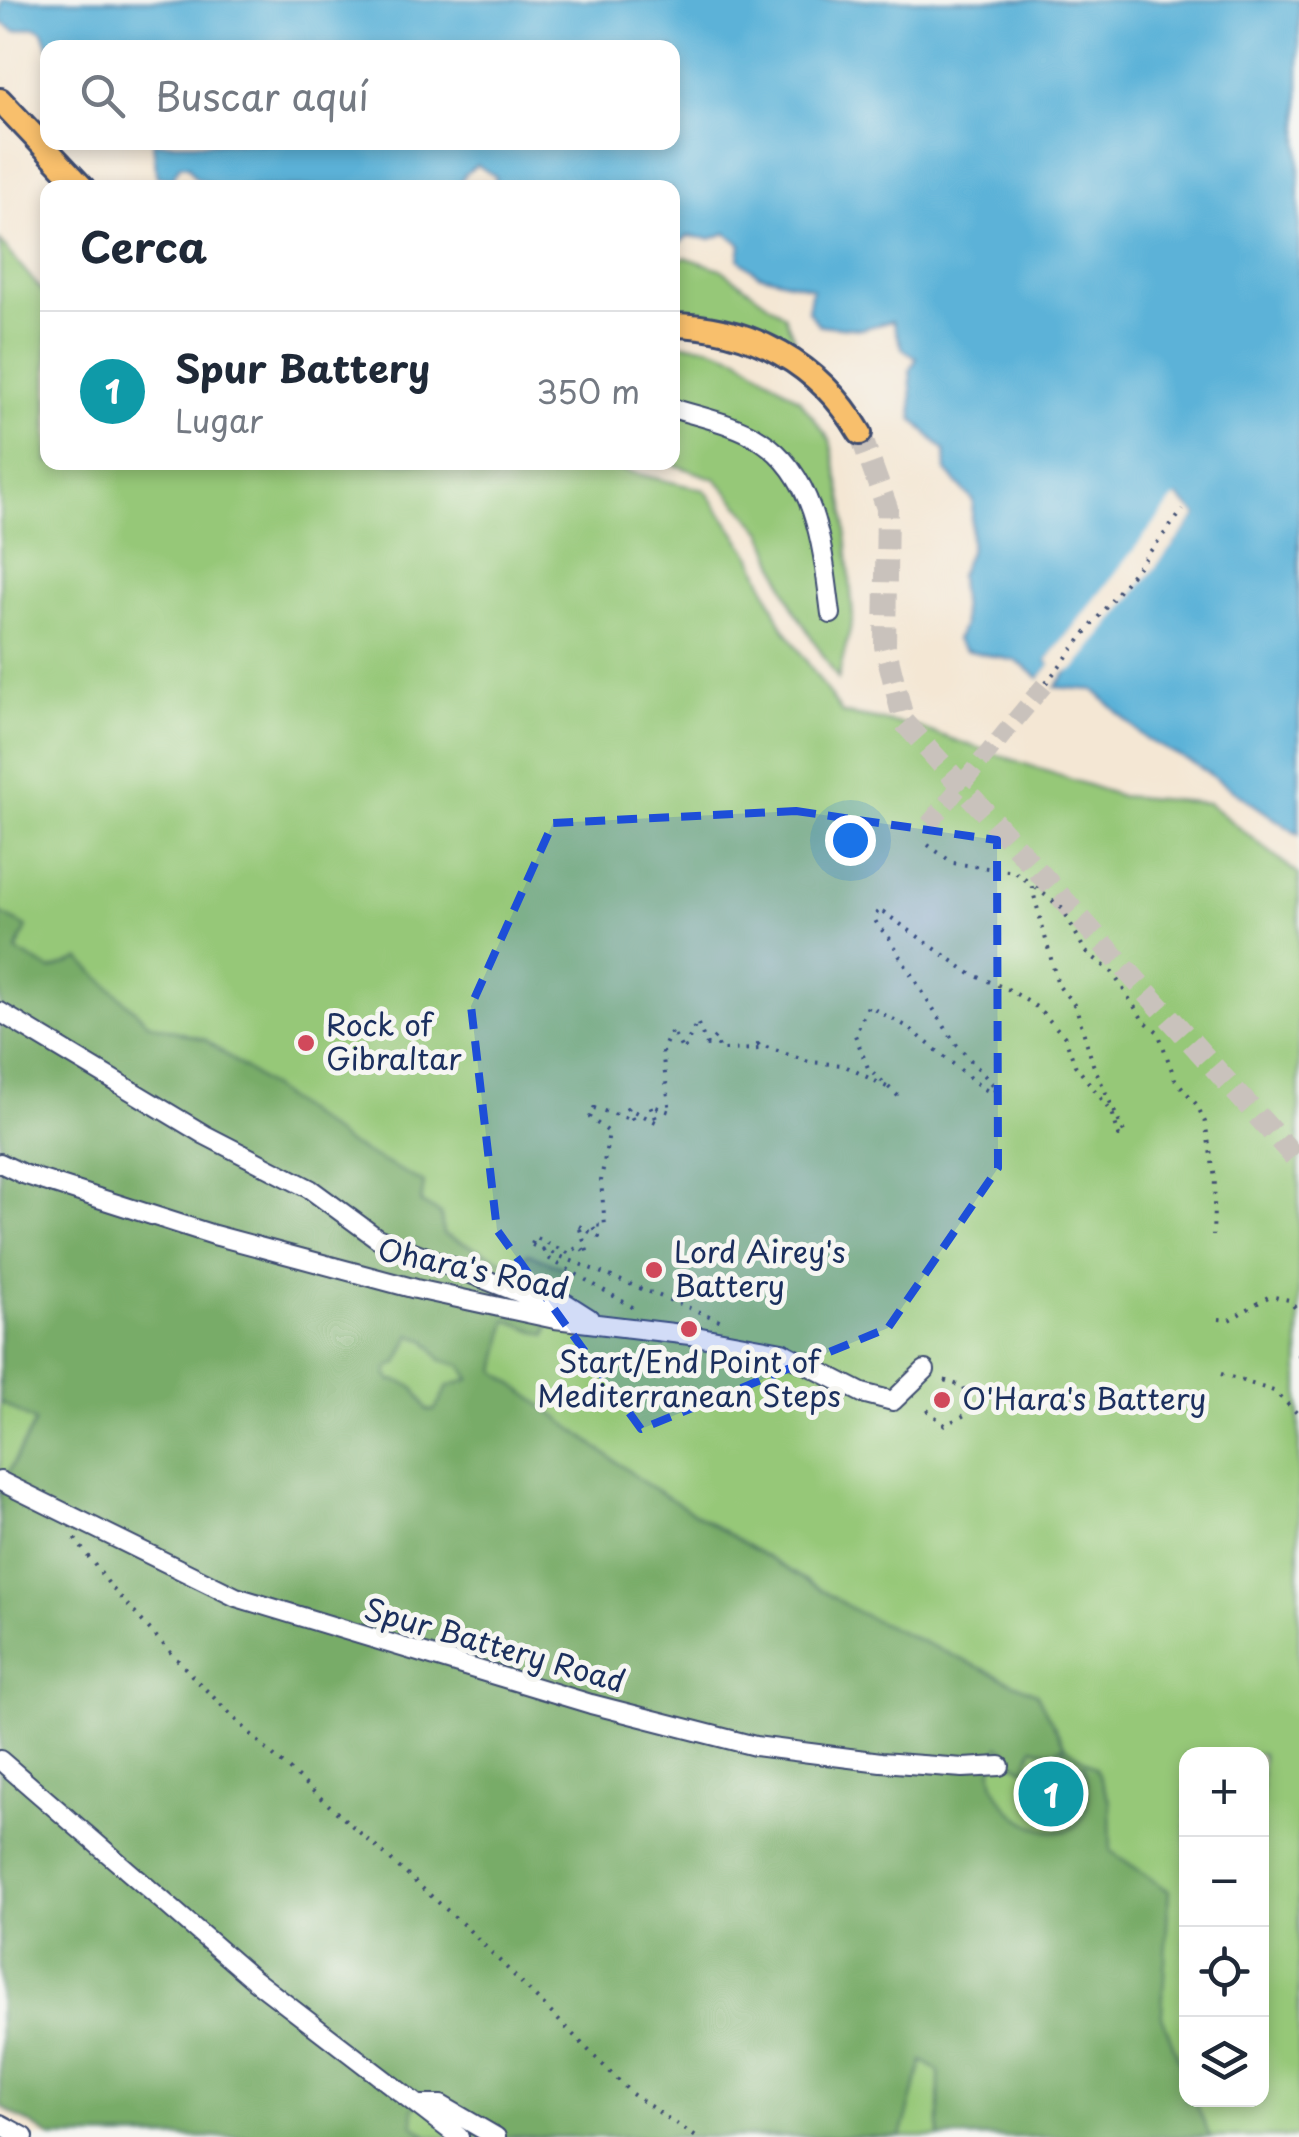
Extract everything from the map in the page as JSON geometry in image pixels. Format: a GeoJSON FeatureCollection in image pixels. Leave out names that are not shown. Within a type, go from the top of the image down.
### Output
{"type":"FeatureCollection","features":[{"type":"Feature","properties":{"kind":"main road"},"geometry":{"type":"LineString","coordinates":[[0,100],[40,142]]}},
{"type":"Feature","properties":{"kind":"main road"},"geometry":{"type":"LineString","coordinates":[[48,150],[76,180]]}},
{"type":"Feature","properties":{"kind":"main road"},"geometry":{"type":"LineString","coordinates":[[680,326],[727,330],[771,346],[822,384],[860,433]]}},
{"type":"Feature","properties":{"kind":"street"},"geometry":{"type":"LineString","coordinates":[[680,411],[761,440],[801,483],[820,532],[832,614]]}},
{"type":"Feature","properties":{"kind":"street"},"geometry":{"type":"LineString","coordinates":[[0,1012],[204,1135],[310,1189],[377,1238],[523,1294],[567,1304],[593,1321]]}},
{"type":"Feature","properties":{"kind":"street","name":"Ohara's Road"},"geometry":{"type":"LineString","coordinates":[[0,1162],[22,1174],[214,1234],[416,1289],[555,1319],[593,1321],[782,1352],[862,1393],[893,1401],[926,1370]]}},
{"type":"Feature","properties":{"kind":"street","name":"Spur Battery Road"},"geometry":{"type":"LineString","coordinates":[[0,1481],[54,1511],[268,1609],[592,1704],[755,1746],[882,1762],[1000,1766]]}},
{"type":"Feature","properties":{"kind":"street"},"geometry":{"type":"LineString","coordinates":[[0,1760],[253,1979],[459,2137]]}},
{"type":"Feature","properties":{"kind":"street"},"geometry":{"type":"LineString","coordinates":[[418,2105],[441,2105],[496,2137]]}},
{"type":"Feature","properties":{"kind":"street"},"geometry":{"type":"LineString","coordinates":[[0,2124],[24,2137]]}},
{"type":"Feature","properties":{"kind":"path"},"geometry":{"type":"LineString","coordinates":[[1046,682],[1183,510]]}},
{"type":"Feature","properties":{"kind":"path"},"geometry":{"type":"LineString","coordinates":[[928,845],[953,863],[1015,872],[1063,909],[1085,951],[1112,972],[1143,1020],[1158,1032],[1175,1079],[1197,1104],[1205,1122],[1215,1178],[1213,1236]]}},
{"type":"Feature","properties":{"kind":"path"},"geometry":{"type":"LineString","coordinates":[[683,1304],[532,1245],[535,1237],[570,1254],[578,1246],[588,1254],[579,1226],[599,1237],[592,1225],[605,1226],[601,1181],[609,1132],[590,1118],[594,1108],[633,1120],[627,1108],[658,1123],[648,1108],[670,1112],[662,1051],[668,1032],[672,1030],[683,1051],[687,1050],[697,1022],[707,1046],[715,1037],[720,1050],[754,1052],[762,1049],[758,1044],[769,1044],[809,1062],[822,1060],[853,1068],[898,1096],[891,1085],[868,1068],[856,1035],[868,1006],[877,1007],[994,1093],[994,1083],[954,1043],[897,952],[893,939],[877,924],[879,910],[971,974],[1010,990],[1038,1008],[1062,1032],[1074,1066],[1112,1112],[1119,1136],[1125,1134],[1093,1064],[1076,1006],[1058,985],[1031,884]]}},
{"type":"Feature","properties":{"kind":"path"},"geometry":{"type":"LineString","coordinates":[[543,1250],[548,1258],[672,1334]]}},
{"type":"Feature","properties":{"kind":"path"},"geometry":{"type":"LineString","coordinates":[[1219,1319],[1229,1320],[1270,1296],[1289,1300],[1299,1313]]}},
{"type":"Feature","properties":{"kind":"path"},"geometry":{"type":"LineString","coordinates":[[1299,1354],[1299,1361]]}},
{"type":"Feature","properties":{"kind":"path"},"geometry":{"type":"LineString","coordinates":[[926,1370],[960,1384],[970,1405],[967,1414],[954,1424],[936,1421],[927,1410]]}},
{"type":"Feature","properties":{"kind":"path"},"geometry":{"type":"LineString","coordinates":[[1221,1374],[1274,1391],[1299,1415]]}},
{"type":"Feature","properties":{"kind":"path"},"geometry":{"type":"LineString","coordinates":[[54,1511],[112,1588],[194,1680],[408,1879],[466,1927],[632,2094],[696,2137]]}},
{"type":"Feature","properties":{"kind":"highlighted area"},"geometry":{"type":"Polygon","coordinates":[[[796,811],[997,840],[998,1168],[888,1328],[641,1429],[497,1230],[471,1006],[553,823],[796,811]]]}},
{"type":"Feature","properties":{"kind":"green space"},"geometry":{"type":"Polygon","coordinates":[[[0,241],[40,289],[40,470],[621,470],[705,490],[752,557],[781,624],[842,713],[913,726],[1120,796],[1208,803],[1299,875],[1299,2137],[52,2137],[0,2106],[0,241]]]}},
{"type":"Feature","properties":{"kind":"green space"},"geometry":{"type":"Polygon","coordinates":[[[685,257],[721,269],[784,315],[800,352],[723,317],[680,311],[680,260],[685,257]]]}},
{"type":"Feature","properties":{"kind":"green space"},"geometry":{"type":"Polygon","coordinates":[[[680,344],[707,346],[739,357],[799,399],[830,440],[844,506],[853,617],[838,679],[793,608],[763,532],[716,479],[680,467],[680,344]]]}},
{"type":"Feature","properties":{"kind":"green space"},"geometry":{"type":"Polygon","coordinates":[[[0,913],[27,927],[16,951],[51,970],[80,959],[148,1023],[206,1040],[345,1142],[424,1183],[421,1203],[441,1214],[443,1234],[514,1265],[528,1253],[566,1269],[546,1335],[507,1320],[496,1371],[643,1482],[859,1613],[1036,1693],[1065,1746],[1096,1768],[1110,1802],[1111,1851],[1169,1891],[1162,2016],[1179,2060],[1179,2107],[1198,2107],[1210,2137],[939,2137],[939,2072],[923,2061],[901,2137],[460,2137],[466,2130],[462,2116],[435,2096],[421,2097],[413,2109],[414,2125],[429,2137],[52,2137],[0,2106],[0,1488],[35,1422],[0,1402],[0,913]],[[411,1335],[398,1363],[387,1369],[390,1380],[410,1385],[427,1410],[434,1411],[448,1386],[470,1379],[461,1365],[441,1360],[427,1341],[411,1335]],[[999,1746],[992,1771],[999,1795],[1016,1814],[1037,1827],[1059,1831],[1077,1823],[1087,1802],[1084,1765],[1071,1766],[1062,1747],[1051,1753],[1033,1747],[1025,1769],[1000,1757],[1005,1750],[999,1746]]]}},
{"type":"Feature","properties":{"kind":"water"},"geometry":{"type":"Polygon","coordinates":[[[2,0],[1299,0],[1299,835],[1196,765],[1146,739],[1094,690],[1055,687],[1197,515],[1178,497],[1047,661],[1052,664],[1040,678],[1016,661],[965,650],[956,640],[963,625],[959,576],[970,549],[973,501],[946,471],[945,451],[913,419],[910,370],[917,358],[903,349],[892,321],[861,329],[819,325],[808,311],[812,288],[758,274],[739,259],[741,244],[726,233],[711,239],[688,236],[680,242],[680,180],[495,180],[495,176],[477,165],[462,180],[201,180],[188,166],[180,165],[172,179],[157,177],[154,150],[680,150],[680,40],[46,40],[43,31],[35,27],[15,31],[0,21],[2,0]]]}},
{"type":"Feature","properties":{"kind":"pier"},"geometry":{"type":"Polygon","coordinates":[[[1175,497],[1197,515],[1074,670],[1063,673],[1055,687],[1050,684],[1060,669],[1070,666],[1191,514],[1177,503],[1054,659],[1056,666],[1044,681],[1040,678],[1051,664],[1047,660],[1175,497]]]}},
{"type":"Feature","properties":{"kind":"tunnel"},"geometry":{"type":"LineString","coordinates":[[860,433],[887,508],[885,646],[904,722],[1299,1162]]}},
{"type":"Feature","properties":{"kind":"tunnel"},"geometry":{"type":"LineString","coordinates":[[929,824],[1046,683]]}},
{"type":"Feature","properties":{"kind":"place","name":"Rock of Gibraltar"},"geometry":{"type":"Point","coordinates":[306,1043]}},
{"type":"Feature","properties":{"kind":"place","name":"Lord Airey's Battery"},"geometry":{"type":"Point","coordinates":[654,1270]}},
{"type":"Feature","properties":{"kind":"place","name":"Start/End Point of Mediterranean Steps"},"geometry":{"type":"Point","coordinates":[689,1329]}},
{"type":"Feature","properties":{"kind":"place","name":"O'Hara's Battery"},"geometry":{"type":"Point","coordinates":[942,1400]}},
{"type":"Feature","properties":{"kind":"place","name":"Spur Battery"},"geometry":{"type":"Point","coordinates":[1051,1794]}}]}
